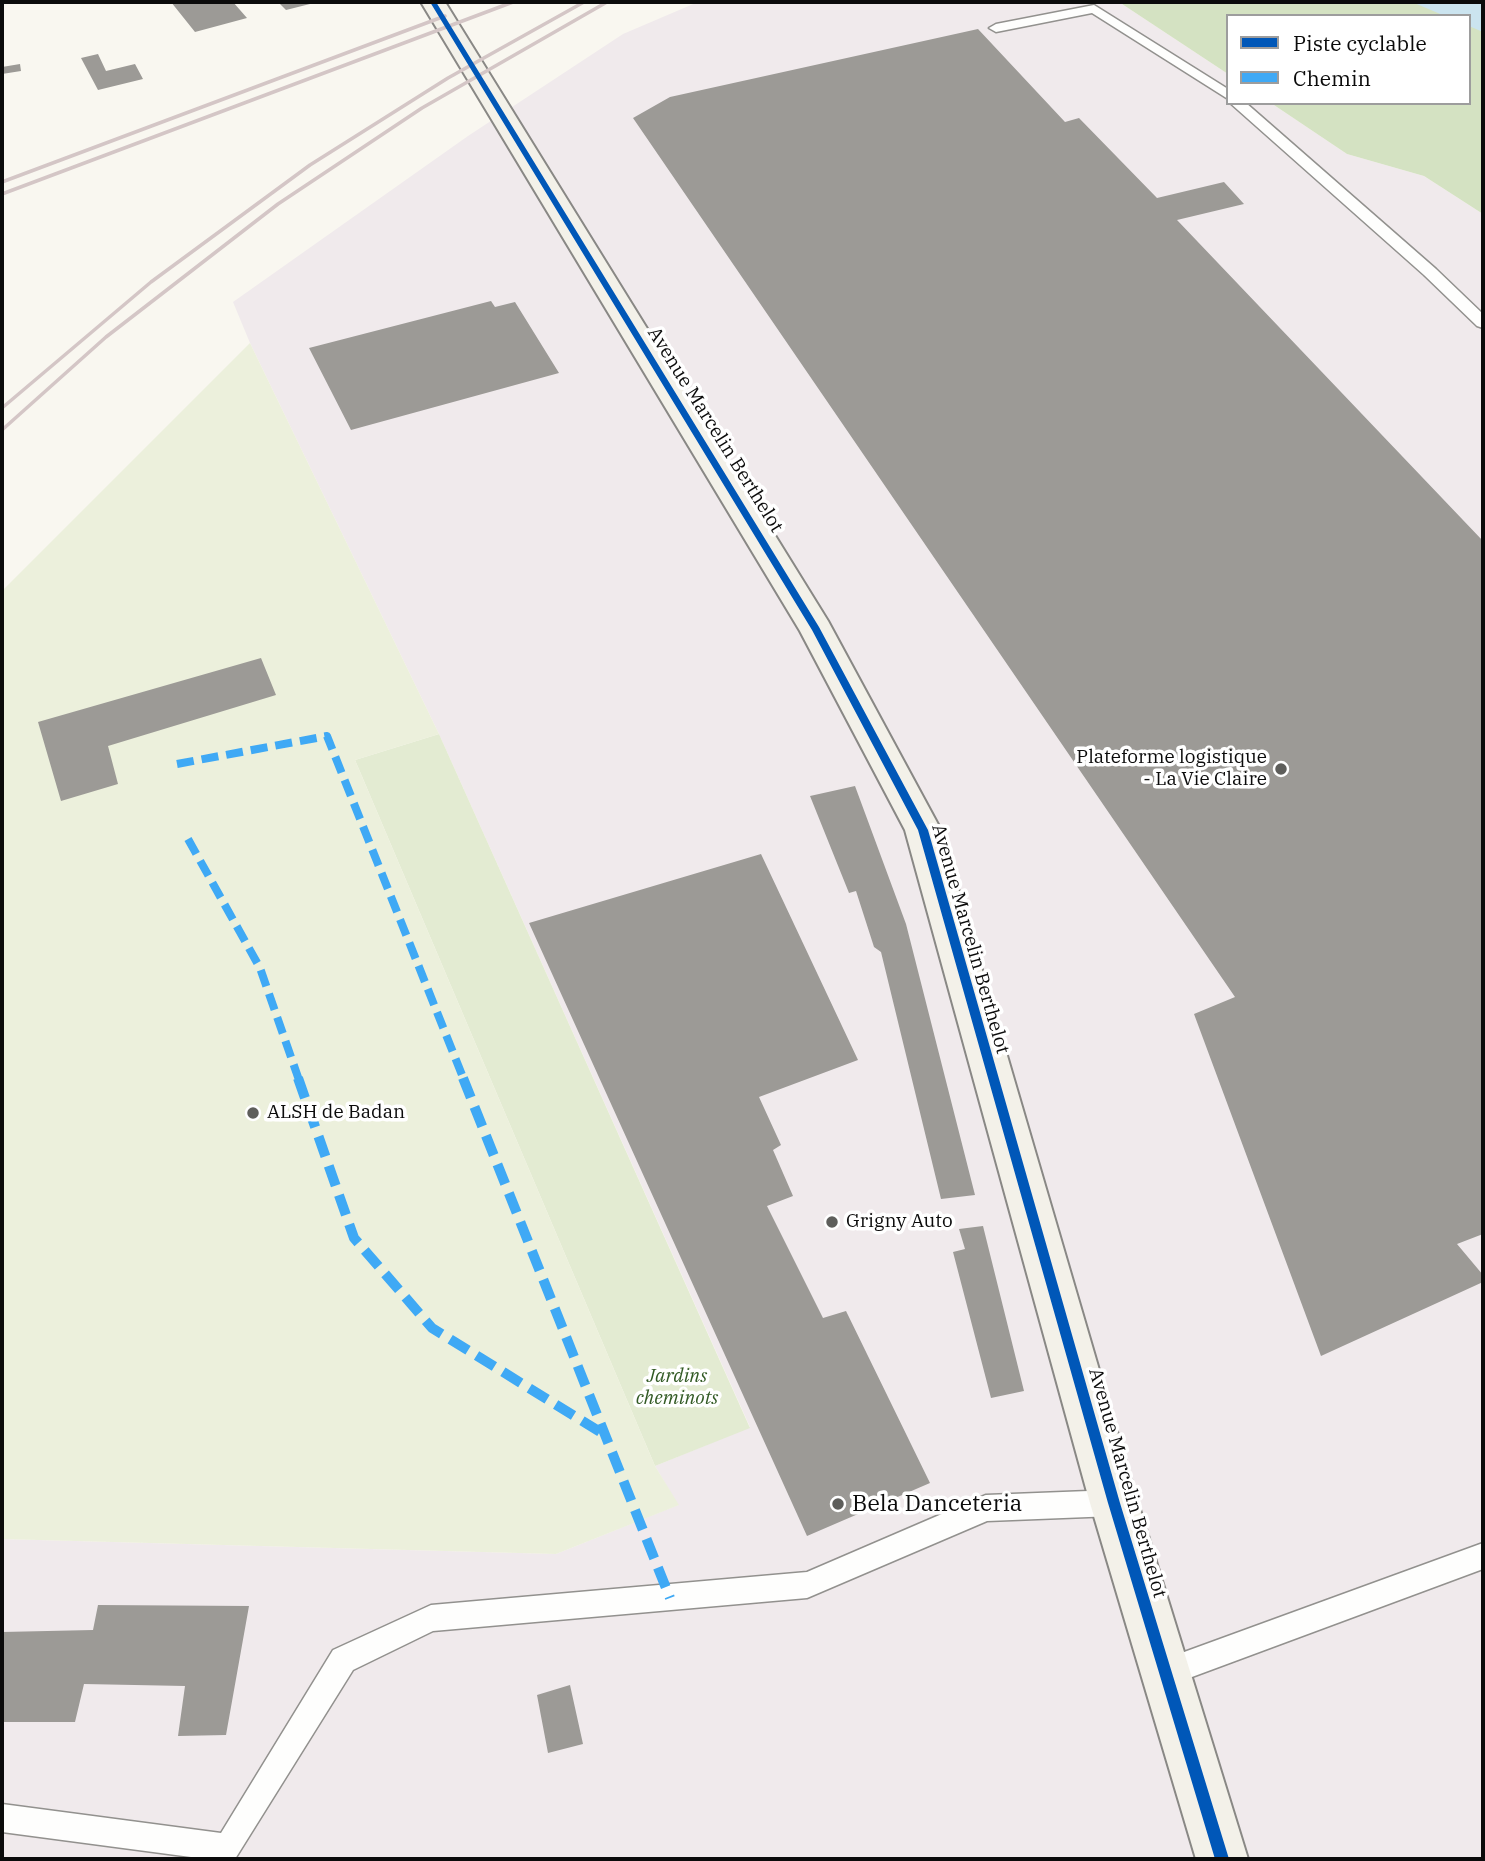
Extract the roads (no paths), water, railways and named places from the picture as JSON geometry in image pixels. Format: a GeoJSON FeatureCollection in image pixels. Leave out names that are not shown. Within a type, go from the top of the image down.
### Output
{"type":"FeatureCollection","features":[{"type":"Feature","properties":{"kind":"street","name":"Avenue Marcelin Berthelot"},"geometry":{"type":"LineString","coordinates":[[433,2],[816,629],[923,830],[1114,1503],[1222,1859]]}},
{"type":"Feature","properties":{"kind":"lane"},"geometry":{"type":"LineString","coordinates":[[996,28],[1094,9],[1226,94]]}},
{"type":"Feature","properties":{"kind":"lane"},"geometry":{"type":"LineString","coordinates":[[1239,105],[1430,272],[1483,323]]}},
{"type":"Feature","properties":{"kind":"lane"},"geometry":{"type":"LineString","coordinates":[[2,1818],[228,1848],[343,1660],[431,1618],[807,1585],[986,1508],[1114,1503]]}},
{"type":"Feature","properties":{"kind":"lane"},"geometry":{"type":"LineString","coordinates":[[1165,1673],[1483,1556]]}},
{"type":"Feature","properties":{"kind":"water"},"geometry":{"type":"Polygon","coordinates":[[[1412,2],[1483,2],[1483,32],[1471,27],[1471,14],[1440,14],[1412,2]]]}},
{"type":"Feature","properties":{"kind":"railway"},"geometry":{"type":"LineString","coordinates":[[2,194],[513,2]]}},
{"type":"Feature","properties":{"kind":"railway"},"geometry":{"type":"LineString","coordinates":[[2,408],[151,282],[310,165],[448,78],[584,2]]}},
{"type":"Feature","properties":{"kind":"railway"},"geometry":{"type":"LineString","coordinates":[[2,430],[106,337],[278,204],[422,108],[607,2]]}},
{"type":"Feature","properties":{"kind":"railway"},"geometry":{"type":"LineString","coordinates":[[2,182],[445,16]]}},
{"type":"Feature","properties":{"kind":"place","name":"Plateforme logistique - La Vie Claire"},"geometry":{"type":"Point","coordinates":[1281,769]}},
{"type":"Feature","properties":{"kind":"place","name":"ALSH de Badan"},"geometry":{"type":"Point","coordinates":[253,1113]}},
{"type":"Feature","properties":{"kind":"place","name":"Grigny Auto"},"geometry":{"type":"Point","coordinates":[832,1222]}},
{"type":"Feature","properties":{"kind":"place","name":"Bela Danceteria"},"geometry":{"type":"Point","coordinates":[838,1504]}},
{"type":"Feature","properties":{"kind":"park label","name":"Jardins cheminots"},"geometry":{"type":"Point","coordinates":[677,1388]}}]}
